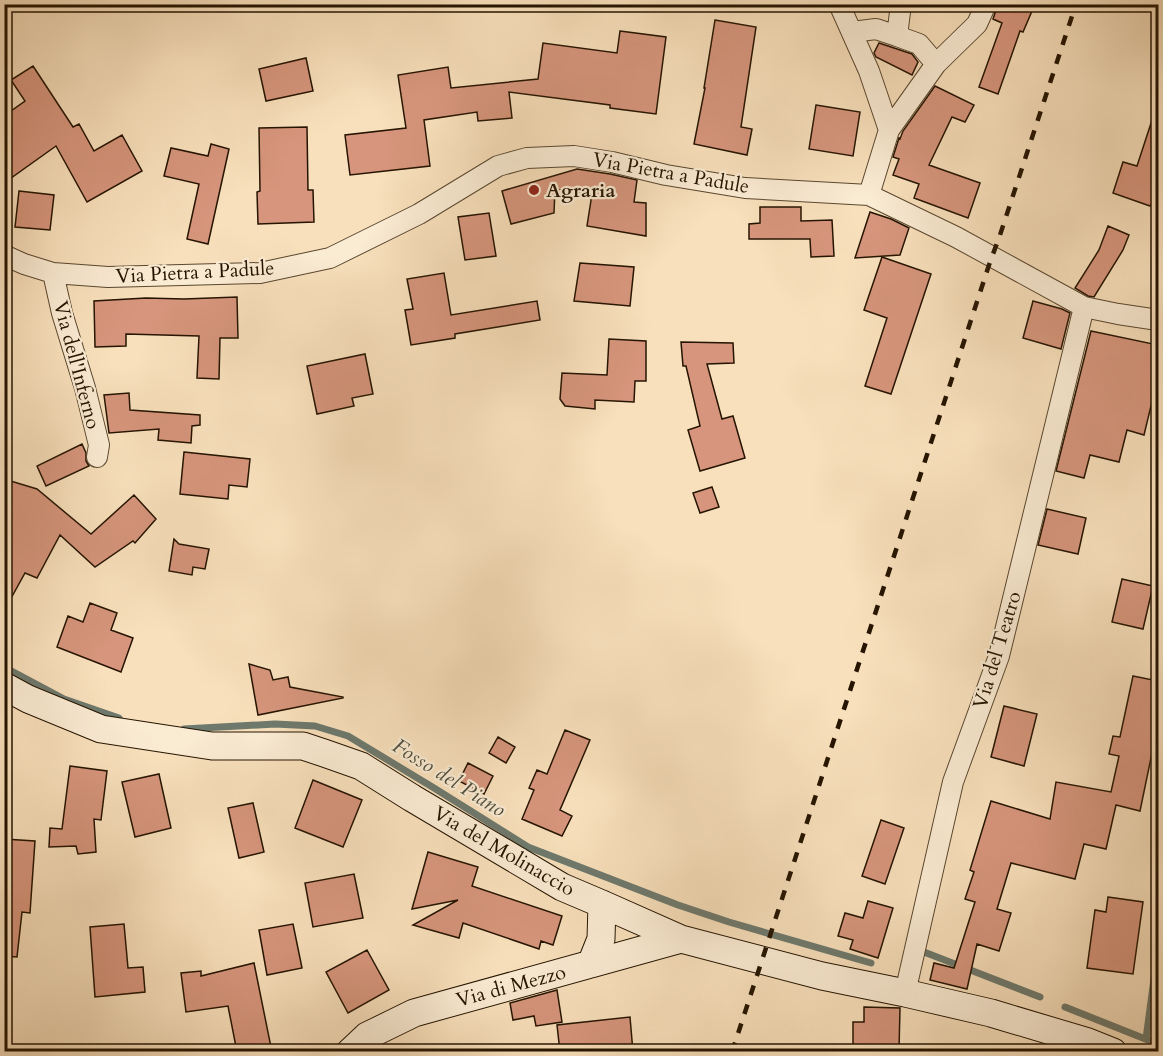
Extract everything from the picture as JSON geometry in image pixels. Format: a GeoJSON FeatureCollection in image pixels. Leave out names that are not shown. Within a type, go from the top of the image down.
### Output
{"type":"FeatureCollection","features":[{"type":"Feature","properties":{"kind":"street"},"geometry":{"type":"LineString","coordinates":[[839,4],[869,72],[889,130]]}},
{"type":"Feature","properties":{"kind":"street"},"geometry":{"type":"LineString","coordinates":[[897,36],[901,4]]}},
{"type":"Feature","properties":{"kind":"street"},"geometry":{"type":"LineString","coordinates":[[869,195],[889,130],[936,64],[977,24],[986,4]]}},
{"type":"Feature","properties":{"kind":"street"},"geometry":{"type":"LineString","coordinates":[[852,32],[876,29],[919,44],[936,64]]}},
{"type":"Feature","properties":{"kind":"street","name":"Via Pietra a Padule"},"geometry":{"type":"LineString","coordinates":[[4,255],[53,273],[108,277],[260,273],[330,258],[419,214],[498,166],[527,158],[574,156],[745,188],[869,195],[956,237],[1084,307],[1158,320]]}},
{"type":"Feature","properties":{"kind":"street","name":"Via dell'Inferno"},"geometry":{"type":"LineString","coordinates":[[53,273],[99,445],[97,458]]}},
{"type":"Feature","properties":{"kind":"street","name":"Via del Teatro"},"geometry":{"type":"LineString","coordinates":[[905,993],[953,782],[999,656],[1084,307]]}},
{"type":"Feature","properties":{"kind":"street","name":"Via del Molinaccio"},"geometry":{"type":"LineString","coordinates":[[4,686],[28,699],[101,729],[212,746],[303,746],[361,765],[562,887],[681,939],[822,976],[991,1013],[1088,1042],[1113,1052]]}},
{"type":"Feature","properties":{"kind":"street"},"geometry":{"type":"LineString","coordinates":[[591,964],[601,939],[602,904]]}},
{"type":"Feature","properties":{"kind":"street","name":"Via di Mezzo"},"geometry":{"type":"LineString","coordinates":[[350,1052],[367,1036],[414,1013],[681,939]]}},
{"type":"Feature","properties":{"kind":"building"},"geometry":{"type":"Polygon","coordinates":[[[998,4],[1035,4],[1023,32],[1020,31],[998,94],[979,87],[1002,23],[993,19],[998,4]]]}},
{"type":"Feature","properties":{"kind":"building"},"geometry":{"type":"Polygon","coordinates":[[[715,20],[756,27],[741,127],[752,129],[747,155],[694,144],[715,20]]]}},
{"type":"Feature","properties":{"kind":"building"},"geometry":{"type":"Polygon","coordinates":[[[620,31],[666,37],[656,114],[610,108],[610,105],[509,92],[512,118],[478,121],[477,112],[424,120],[430,166],[350,175],[345,135],[406,128],[398,75],[448,67],[451,88],[538,79],[543,43],[617,53],[620,31]]]}},
{"type":"Feature","properties":{"kind":"building"},"geometry":{"type":"Polygon","coordinates":[[[879,43],[912,54],[918,62],[912,75],[876,57],[874,53],[879,43]]]}},
{"type":"Feature","properties":{"kind":"building"},"geometry":{"type":"Polygon","coordinates":[[[306,58],[313,91],[266,101],[259,69],[306,58]]]}},
{"type":"Feature","properties":{"kind":"building"},"geometry":{"type":"Polygon","coordinates":[[[33,66],[73,127],[79,124],[94,151],[122,135],[142,171],[87,202],[56,146],[4,183],[4,116],[25,101],[11,80],[33,66]]]}},
{"type":"Feature","properties":{"kind":"building"},"geometry":{"type":"Polygon","coordinates":[[[935,86],[974,105],[965,122],[952,117],[929,165],[980,183],[968,218],[914,198],[919,184],[893,175],[899,159],[893,157],[899,138],[935,86]]]}},
{"type":"Feature","properties":{"kind":"building"},"geometry":{"type":"Polygon","coordinates":[[[816,105],[860,112],[853,156],[809,149],[816,105]]]}},
{"type":"Feature","properties":{"kind":"building"},"geometry":{"type":"Polygon","coordinates":[[[1155,111],[1158,112],[1158,192],[1150,206],[1113,193],[1123,162],[1137,166],[1155,111]]]}},
{"type":"Feature","properties":{"kind":"building"},"geometry":{"type":"Polygon","coordinates":[[[307,127],[308,190],[313,190],[314,222],[258,224],[259,128],[307,127]]]}},
{"type":"Feature","properties":{"kind":"building"},"geometry":{"type":"Polygon","coordinates":[[[211,144],[229,149],[208,244],[187,239],[199,184],[164,176],[171,148],[208,156],[211,144]]]}},
{"type":"Feature","properties":{"kind":"building"},"geometry":{"type":"Polygon","coordinates":[[[577,169],[637,180],[634,202],[646,203],[646,236],[587,226],[592,194],[555,189],[554,213],[511,224],[502,191],[577,169]]]}},
{"type":"Feature","properties":{"kind":"building"},"geometry":{"type":"Polygon","coordinates":[[[19,191],[54,195],[50,230],[15,227],[19,191]]]}},
{"type":"Feature","properties":{"kind":"building"},"geometry":{"type":"Polygon","coordinates":[[[760,207],[801,207],[801,221],[832,220],[834,256],[811,257],[810,239],[749,239],[749,224],[760,223],[760,207]]]}},
{"type":"Feature","properties":{"kind":"building"},"geometry":{"type":"Polygon","coordinates":[[[870,212],[909,228],[900,255],[855,258],[870,212]]]}},
{"type":"Feature","properties":{"kind":"building"},"geometry":{"type":"Polygon","coordinates":[[[489,213],[496,256],[465,260],[458,217],[489,213]]]}},
{"type":"Feature","properties":{"kind":"building"},"geometry":{"type":"Polygon","coordinates":[[[1108,226],[1129,235],[1123,250],[1094,297],[1088,296],[1075,288],[1099,250],[1108,226]]]}},
{"type":"Feature","properties":{"kind":"building"},"geometry":{"type":"Polygon","coordinates":[[[882,257],[931,274],[891,394],[865,386],[887,318],[864,310],[882,257]]]}},
{"type":"Feature","properties":{"kind":"building"},"geometry":{"type":"Polygon","coordinates":[[[580,263],[634,267],[630,306],[574,301],[580,263]]]}},
{"type":"Feature","properties":{"kind":"building"},"geometry":{"type":"Polygon","coordinates":[[[444,273],[451,315],[537,301],[540,320],[455,334],[455,338],[411,345],[405,310],[413,309],[407,279],[444,273]]]}},
{"type":"Feature","properties":{"kind":"building"},"geometry":{"type":"Polygon","coordinates":[[[237,297],[238,338],[220,338],[219,379],[197,378],[199,336],[126,334],[126,346],[95,347],[94,301],[237,297]]]}},
{"type":"Feature","properties":{"kind":"building"},"geometry":{"type":"Polygon","coordinates":[[[1033,301],[1070,313],[1061,349],[1023,338],[1033,301]]]}},
{"type":"Feature","properties":{"kind":"building"},"geometry":{"type":"Polygon","coordinates":[[[1091,331],[1158,345],[1158,386],[1156,385],[1144,435],[1127,430],[1119,462],[1090,455],[1084,478],[1056,471],[1091,331]]]}},
{"type":"Feature","properties":{"kind":"building"},"geometry":{"type":"Polygon","coordinates":[[[609,339],[646,341],[646,381],[635,381],[634,402],[595,400],[595,409],[565,406],[560,399],[562,373],[607,375],[609,339]]]}},
{"type":"Feature","properties":{"kind":"building"},"geometry":{"type":"Polygon","coordinates":[[[681,342],[733,343],[734,363],[707,364],[722,419],[733,416],[745,458],[700,471],[688,430],[700,426],[686,366],[683,366],[681,342]]]}},
{"type":"Feature","properties":{"kind":"building"},"geometry":{"type":"Polygon","coordinates":[[[365,354],[373,394],[352,398],[354,406],[317,414],[307,366],[365,354]]]}},
{"type":"Feature","properties":{"kind":"building"},"geometry":{"type":"Polygon","coordinates":[[[129,393],[130,410],[200,415],[200,425],[192,426],[191,443],[158,440],[159,429],[109,433],[104,395],[129,393]]]}},
{"type":"Feature","properties":{"kind":"building"},"geometry":{"type":"Polygon","coordinates":[[[82,444],[89,466],[46,486],[37,466],[82,444]]]}},
{"type":"Feature","properties":{"kind":"building"},"geometry":{"type":"Polygon","coordinates":[[[184,452],[250,459],[247,487],[229,485],[228,499],[180,494],[184,452]]]}},
{"type":"Feature","properties":{"kind":"building"},"geometry":{"type":"Polygon","coordinates":[[[4,479],[37,489],[91,534],[134,495],[156,519],[135,543],[133,541],[95,567],[60,535],[37,578],[25,573],[4,611],[4,479]]]}},
{"type":"Feature","properties":{"kind":"building"},"geometry":{"type":"Polygon","coordinates":[[[712,487],[719,507],[700,513],[693,493],[712,487]]]}},
{"type":"Feature","properties":{"kind":"building"},"geometry":{"type":"Polygon","coordinates":[[[1047,509],[1086,518],[1078,554],[1038,545],[1047,509]]]}},
{"type":"Feature","properties":{"kind":"building"},"geometry":{"type":"Polygon","coordinates":[[[174,539],[179,544],[209,549],[205,569],[193,567],[192,575],[169,571],[174,539]]]}},
{"type":"Feature","properties":{"kind":"building"},"geometry":{"type":"Polygon","coordinates":[[[1122,579],[1153,586],[1143,629],[1112,622],[1122,579]]]}},
{"type":"Feature","properties":{"kind":"building"},"geometry":{"type":"Polygon","coordinates":[[[90,603],[117,613],[111,630],[133,638],[121,672],[57,647],[68,616],[83,622],[90,603]]]}},
{"type":"Feature","properties":{"kind":"building"},"geometry":{"type":"Polygon","coordinates":[[[249,664],[270,670],[273,680],[288,677],[290,687],[343,698],[258,715],[249,664]]]}},
{"type":"Feature","properties":{"kind":"building"},"geometry":{"type":"Polygon","coordinates":[[[1133,676],[1158,681],[1158,724],[1140,811],[1116,805],[1106,849],[1084,844],[1075,879],[1011,863],[997,909],[1011,913],[999,951],[977,944],[967,989],[930,980],[934,963],[954,968],[975,902],[965,899],[974,872],[970,870],[991,801],[1050,819],[1056,782],[1111,792],[1119,756],[1109,754],[1113,736],[1120,737],[1133,676]]]}},
{"type":"Feature","properties":{"kind":"building"},"geometry":{"type":"Polygon","coordinates":[[[1004,706],[1037,714],[1024,766],[991,757],[1004,706]]]}},
{"type":"Feature","properties":{"kind":"building"},"geometry":{"type":"Polygon","coordinates":[[[565,730],[590,740],[560,810],[572,816],[562,836],[522,819],[534,790],[529,788],[537,770],[547,774],[565,730]]]}},
{"type":"Feature","properties":{"kind":"building"},"geometry":{"type":"Polygon","coordinates":[[[498,737],[515,747],[506,763],[489,753],[498,737]]]}},
{"type":"Feature","properties":{"kind":"building"},"geometry":{"type":"Polygon","coordinates":[[[468,763],[493,776],[484,794],[459,781],[468,763]]]}},
{"type":"Feature","properties":{"kind":"building"},"geometry":{"type":"Polygon","coordinates":[[[70,766],[107,771],[101,820],[94,819],[96,852],[78,854],[76,846],[49,847],[50,828],[62,829],[70,766]]]}},
{"type":"Feature","properties":{"kind":"building"},"geometry":{"type":"Polygon","coordinates":[[[159,774],[171,828],[135,837],[122,782],[159,774]]]}},
{"type":"Feature","properties":{"kind":"building"},"geometry":{"type":"Polygon","coordinates":[[[313,780],[362,800],[343,847],[295,828],[313,780]]]}},
{"type":"Feature","properties":{"kind":"building"},"geometry":{"type":"Polygon","coordinates":[[[253,803],[264,852],[239,858],[228,808],[253,803]]]}},
{"type":"Feature","properties":{"kind":"building"},"geometry":{"type":"Polygon","coordinates":[[[881,820],[904,828],[885,884],[862,876],[881,820]]]}},
{"type":"Feature","properties":{"kind":"building"},"geometry":{"type":"Polygon","coordinates":[[[4,839],[35,841],[30,913],[22,912],[17,957],[4,956],[4,839]]]}},
{"type":"Feature","properties":{"kind":"building"},"geometry":{"type":"Polygon","coordinates":[[[428,852],[478,867],[472,886],[562,916],[553,945],[541,941],[539,949],[463,923],[459,938],[413,925],[458,900],[412,909],[428,852]]]}},
{"type":"Feature","properties":{"kind":"building"},"geometry":{"type":"Polygon","coordinates":[[[354,874],[363,918],[313,927],[305,883],[354,874]]]}},
{"type":"Feature","properties":{"kind":"building"},"geometry":{"type":"Polygon","coordinates":[[[1108,897],[1143,902],[1133,974],[1087,968],[1095,910],[1106,912],[1108,897]]]}},
{"type":"Feature","properties":{"kind":"building"},"geometry":{"type":"Polygon","coordinates":[[[868,901],[893,908],[878,958],[850,949],[853,940],[838,936],[845,913],[863,918],[868,901]]]}},
{"type":"Feature","properties":{"kind":"building"},"geometry":{"type":"Polygon","coordinates":[[[124,924],[128,968],[143,967],[145,992],[95,997],[90,927],[124,924]]]}},
{"type":"Feature","properties":{"kind":"building"},"geometry":{"type":"Polygon","coordinates":[[[293,924],[302,968],[267,975],[259,930],[293,924]]]}},
{"type":"Feature","properties":{"kind":"building"},"geometry":{"type":"Polygon","coordinates":[[[367,950],[389,990],[348,1013],[326,972],[367,950]]]}},
{"type":"Feature","properties":{"kind":"building"},"geometry":{"type":"Polygon","coordinates":[[[254,963],[272,1052],[237,1052],[228,1006],[186,1012],[181,973],[201,971],[201,976],[254,963]]]}},
{"type":"Feature","properties":{"kind":"building"},"geometry":{"type":"Polygon","coordinates":[[[557,990],[562,1022],[536,1026],[534,1016],[513,1020],[510,1003],[557,990]]]}},
{"type":"Feature","properties":{"kind":"building"},"geometry":{"type":"Polygon","coordinates":[[[864,1007],[900,1008],[899,1050],[853,1052],[853,1022],[864,1022],[864,1007]]]}},
{"type":"Feature","properties":{"kind":"building"},"geometry":{"type":"Polygon","coordinates":[[[630,1017],[633,1052],[560,1052],[557,1025],[630,1017]]]}},
{"type":"Feature","properties":{"kind":"waterway","name":"Fosso del Piano"},"geometry":{"type":"LineString","coordinates":[[4,667],[64,699],[119,718]]}},
{"type":"Feature","properties":{"kind":"waterway","name":"Fosso del Piano"},"geometry":{"type":"LineString","coordinates":[[184,729],[275,724],[315,726],[348,736],[528,847],[678,905],[871,963]]}},
{"type":"Feature","properties":{"kind":"waterway"},"geometry":{"type":"LineString","coordinates":[[1146,1039],[1158,949]]}},
{"type":"Feature","properties":{"kind":"waterway","name":"Fosso del Piano"},"geometry":{"type":"LineString","coordinates":[[924,952],[1040,997]]}},
{"type":"Feature","properties":{"kind":"waterway","name":"Fosso del Piano"},"geometry":{"type":"LineString","coordinates":[[1065,1007],[1158,1044]]}},
{"type":"Feature","properties":{"kind":"railway"},"geometry":{"type":"LineString","coordinates":[[732,1052],[1076,4]]}},
{"type":"Feature","properties":{"kind":"place","name":"Agraria"},"geometry":{"type":"Point","coordinates":[534,190]}}]}
